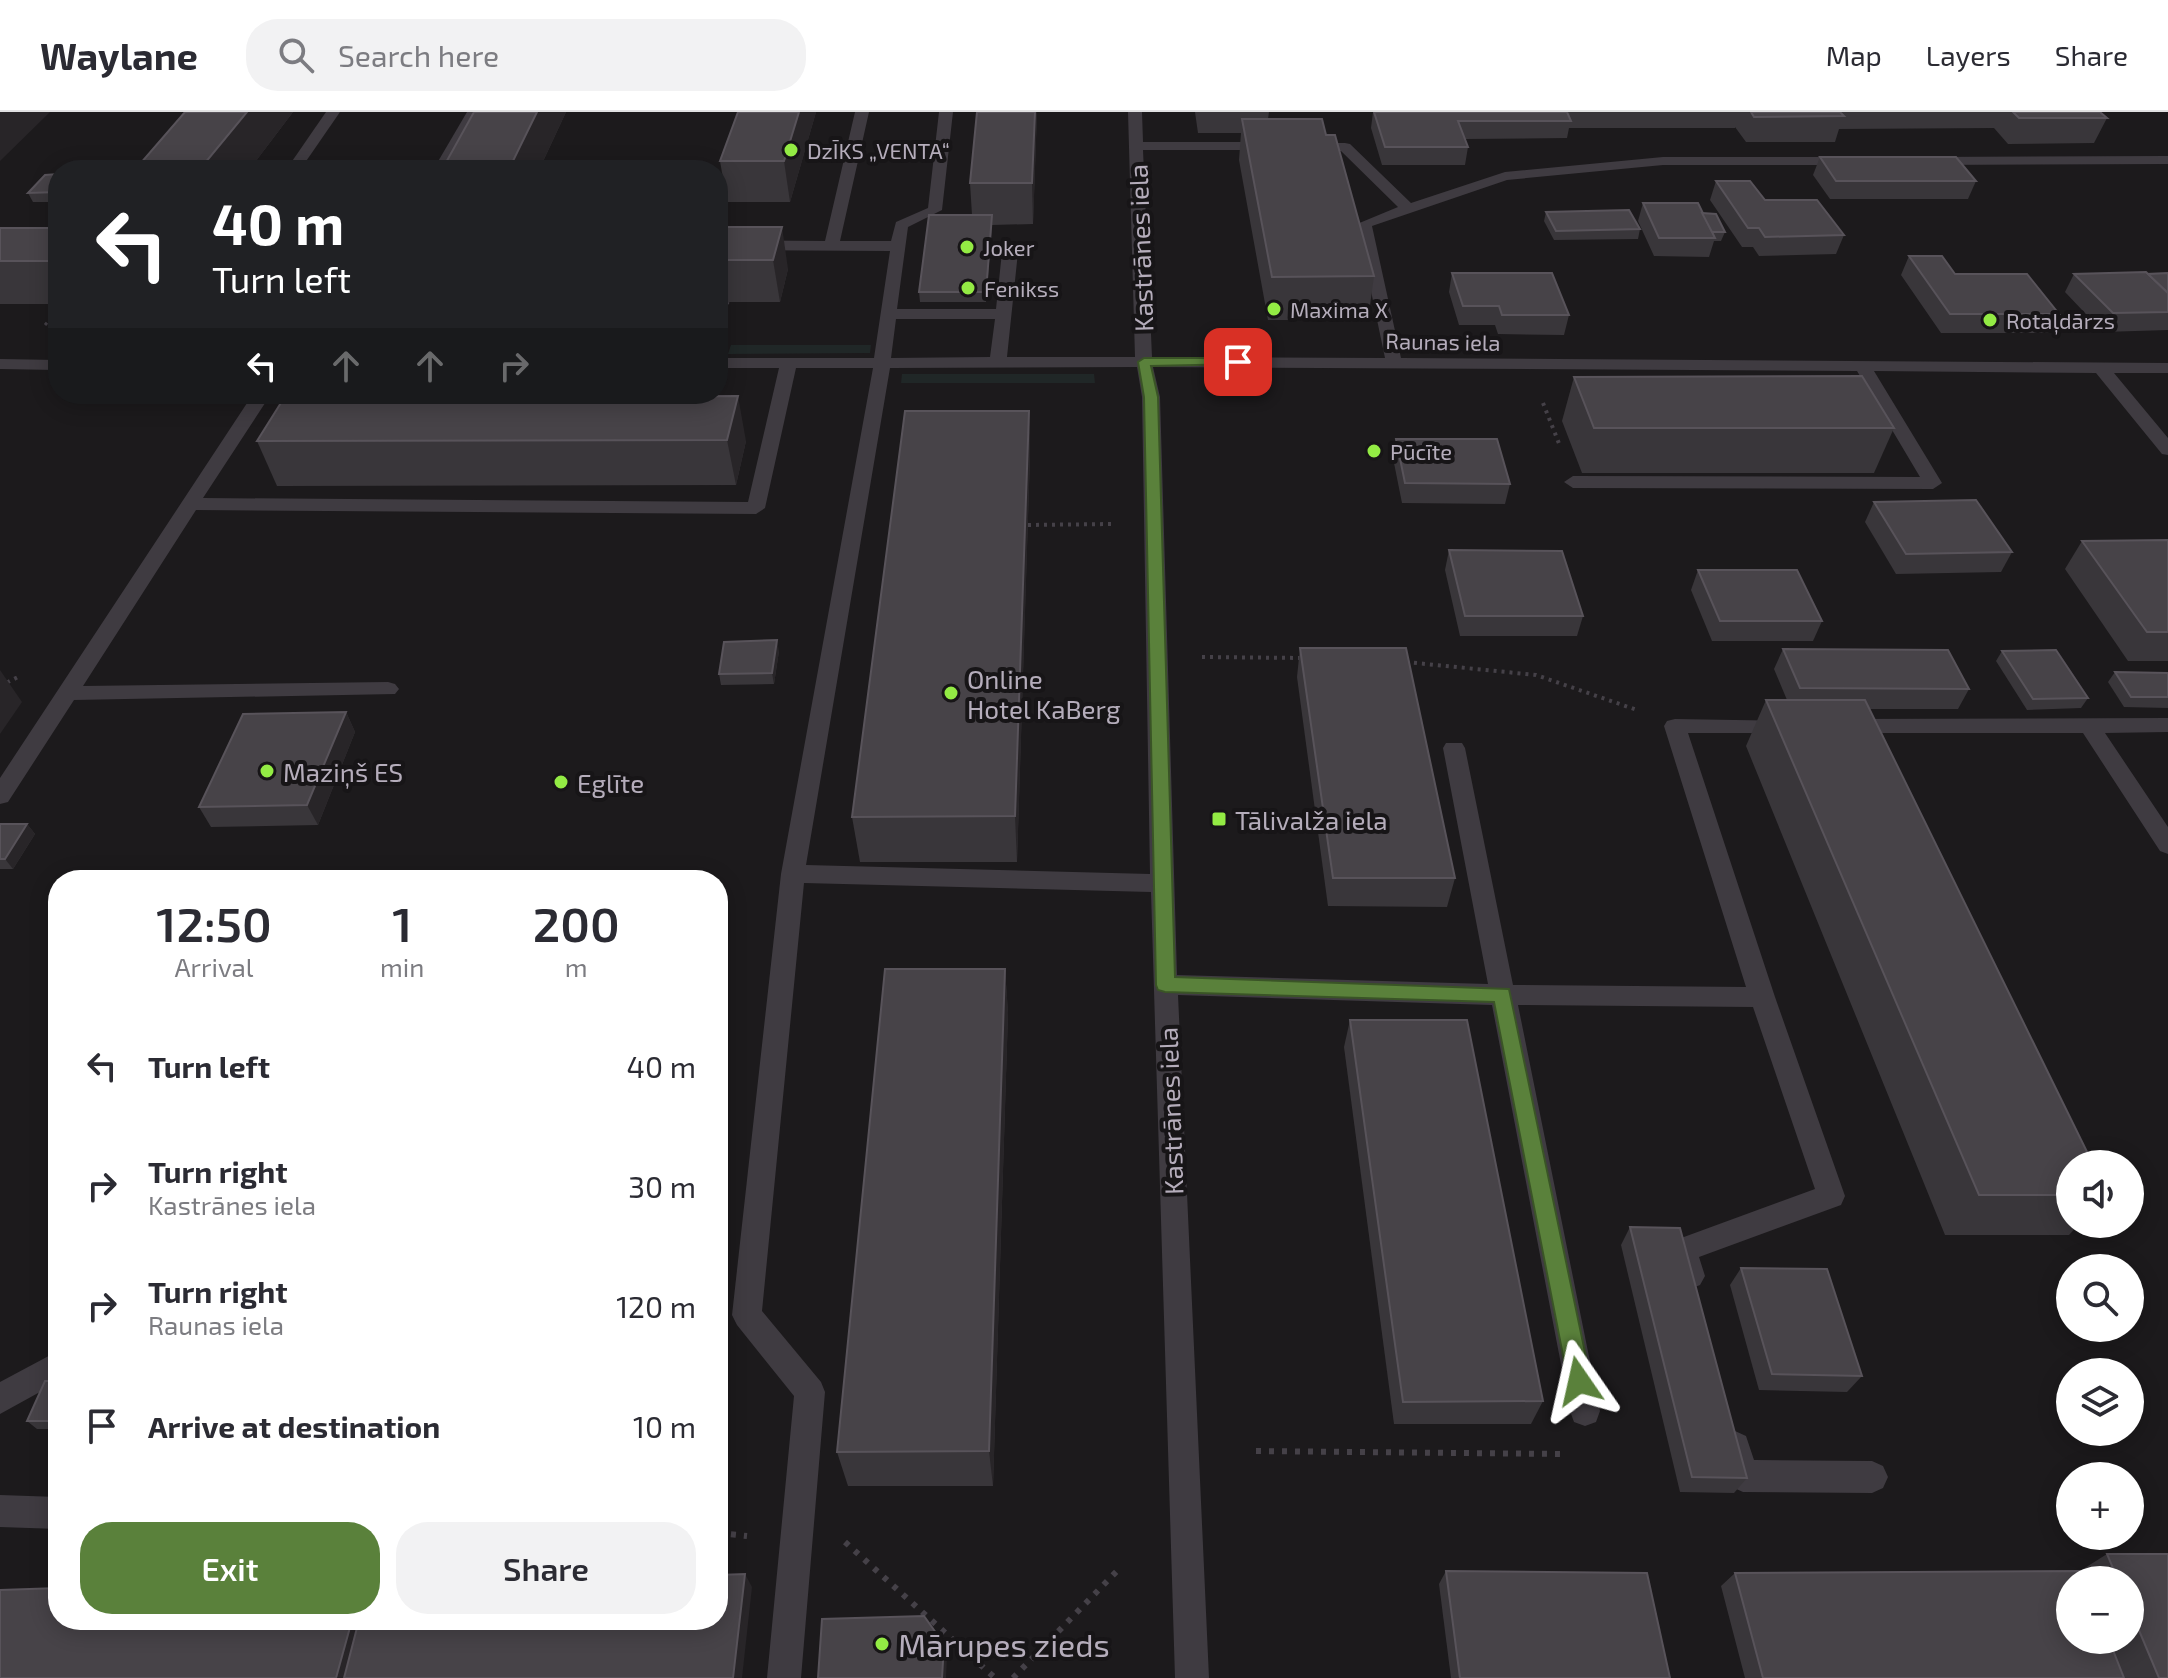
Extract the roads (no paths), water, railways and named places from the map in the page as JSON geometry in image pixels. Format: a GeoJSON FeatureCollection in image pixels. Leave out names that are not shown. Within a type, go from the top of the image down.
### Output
{"type":"FeatureCollection","features":[{"type":"Feature","properties":{"kind":"street"},"geometry":{"type":"LineString","coordinates":[[300,160],[333,112]]}},
{"type":"Feature","properties":{"kind":"street"},"geometry":{"type":"LineString","coordinates":[[446,160],[474,112]]}},
{"type":"Feature","properties":{"kind":"street"},"geometry":{"type":"LineString","coordinates":[[831,246],[862,112]]}},
{"type":"Feature","properties":{"kind":"street"},"geometry":{"type":"LineString","coordinates":[[784,1678],[810,1392],[747,1315],[793,874],[882,363],[901,225],[935,210],[946,112]]}},
{"type":"Feature","properties":{"kind":"street","name":"Kastrānes iela"},"geometry":{"type":"LineString","coordinates":[[1135,112],[1144,362],[1151,397],[1165,985],[1192,1678]]}},
{"type":"Feature","properties":{"kind":"street"},"geometry":{"type":"LineString","coordinates":[[1137,146],[1345,147],[1408,209]]}},
{"type":"Feature","properties":{"kind":"street"},"geometry":{"type":"LineString","coordinates":[[1915,161],[2168,160]]}},
{"type":"Feature","properties":{"kind":"street"},"geometry":{"type":"LineString","coordinates":[[1394,363],[1364,224],[1505,176],[1663,161],[1868,161]]}},
{"type":"Feature","properties":{"kind":"street"},"geometry":{"type":"LineString","coordinates":[[728,245],[898,246]]}},
{"type":"Feature","properties":{"kind":"street"},"geometry":{"type":"LineString","coordinates":[[998,362],[1010,252]]}},
{"type":"Feature","properties":{"kind":"street"},"geometry":{"type":"LineString","coordinates":[[888,314],[1003,314]]}},
{"type":"Feature","properties":{"kind":"street","name":"Raunas iela"},"geometry":{"type":"LineString","coordinates":[[728,363],[1144,362],[2168,368]]}},
{"type":"Feature","properties":{"kind":"street"},"geometry":{"type":"LineString","coordinates":[[190,504],[756,508],[789,363]]}},
{"type":"Feature","properties":{"kind":"street"},"geometry":{"type":"LineString","coordinates":[[0,364],[48,365]]}},
{"type":"Feature","properties":{"kind":"street"},"geometry":{"type":"LineString","coordinates":[[1573,482],[1933,483],[1863,367]]}},
{"type":"Feature","properties":{"kind":"street"},"geometry":{"type":"LineString","coordinates":[[2101,368],[2168,450]]}},
{"type":"Feature","properties":{"kind":"street"},"geometry":{"type":"LineString","coordinates":[[0,796],[255,404]]}},
{"type":"Feature","properties":{"kind":"street"},"geometry":{"type":"LineString","coordinates":[[67,693],[388,689]]}},
{"type":"Feature","properties":{"kind":"street"},"geometry":{"type":"LineString","coordinates":[[2089,725],[2168,845]]}},
{"type":"Feature","properties":{"kind":"street"},"geometry":{"type":"LineString","coordinates":[[1695,1295],[1683,1250],[1831,1196],[1762,997],[1675,726],[2168,725]]}},
{"type":"Feature","properties":{"kind":"street"},"geometry":{"type":"LineString","coordinates":[[1454,748],[1585,1411]]}},
{"type":"Feature","properties":{"kind":"street"},"geometry":{"type":"LineString","coordinates":[[793,874],[1162,883]]}},
{"type":"Feature","properties":{"kind":"street"},"geometry":{"type":"LineString","coordinates":[[1165,985],[1503,995],[1762,997]]}},
{"type":"Feature","properties":{"kind":"street"},"geometry":{"type":"LineString","coordinates":[[0,1399],[48,1371]]}},
{"type":"Feature","properties":{"kind":"street"},"geometry":{"type":"LineString","coordinates":[[1727,1415],[1743,1476],[1872,1477]]}},
{"type":"Feature","properties":{"kind":"street"},"geometry":{"type":"LineString","coordinates":[[0,1511],[48,1513]]}},
{"type":"Feature","properties":{"kind":"place","name":"DzĪKS „VENTA“"},"geometry":{"type":"Point","coordinates":[791,150]}},
{"type":"Feature","properties":{"kind":"place","name":"Joker"},"geometry":{"type":"Point","coordinates":[967,247]}},
{"type":"Feature","properties":{"kind":"place","name":"Fenikss"},"geometry":{"type":"Point","coordinates":[968,288]}},
{"type":"Feature","properties":{"kind":"place","name":"Maxima X"},"geometry":{"type":"Point","coordinates":[1274,309]}},
{"type":"Feature","properties":{"kind":"place","name":"Rotaļdārzs"},"geometry":{"type":"Point","coordinates":[1990,320]}},
{"type":"Feature","properties":{"kind":"place","name":"Pūcīte"},"geometry":{"type":"Point","coordinates":[1374,451]}},
{"type":"Feature","properties":{"kind":"place","name":"Online Hotel KaBerg"},"geometry":{"type":"Point","coordinates":[951,693]}},
{"type":"Feature","properties":{"kind":"place","name":"Maziņš ES"},"geometry":{"type":"Point","coordinates":[267,771]}},
{"type":"Feature","properties":{"kind":"place","name":"Eglīte"},"geometry":{"type":"Point","coordinates":[561,782]}},
{"type":"Feature","properties":{"kind":"place","name":"Tālivalža iela"},"geometry":{"type":"Point","coordinates":[1219,819]}},
{"type":"Feature","properties":{"kind":"place","name":"Mārupes zieds"},"geometry":{"type":"Point","coordinates":[882,1644]}}]}
